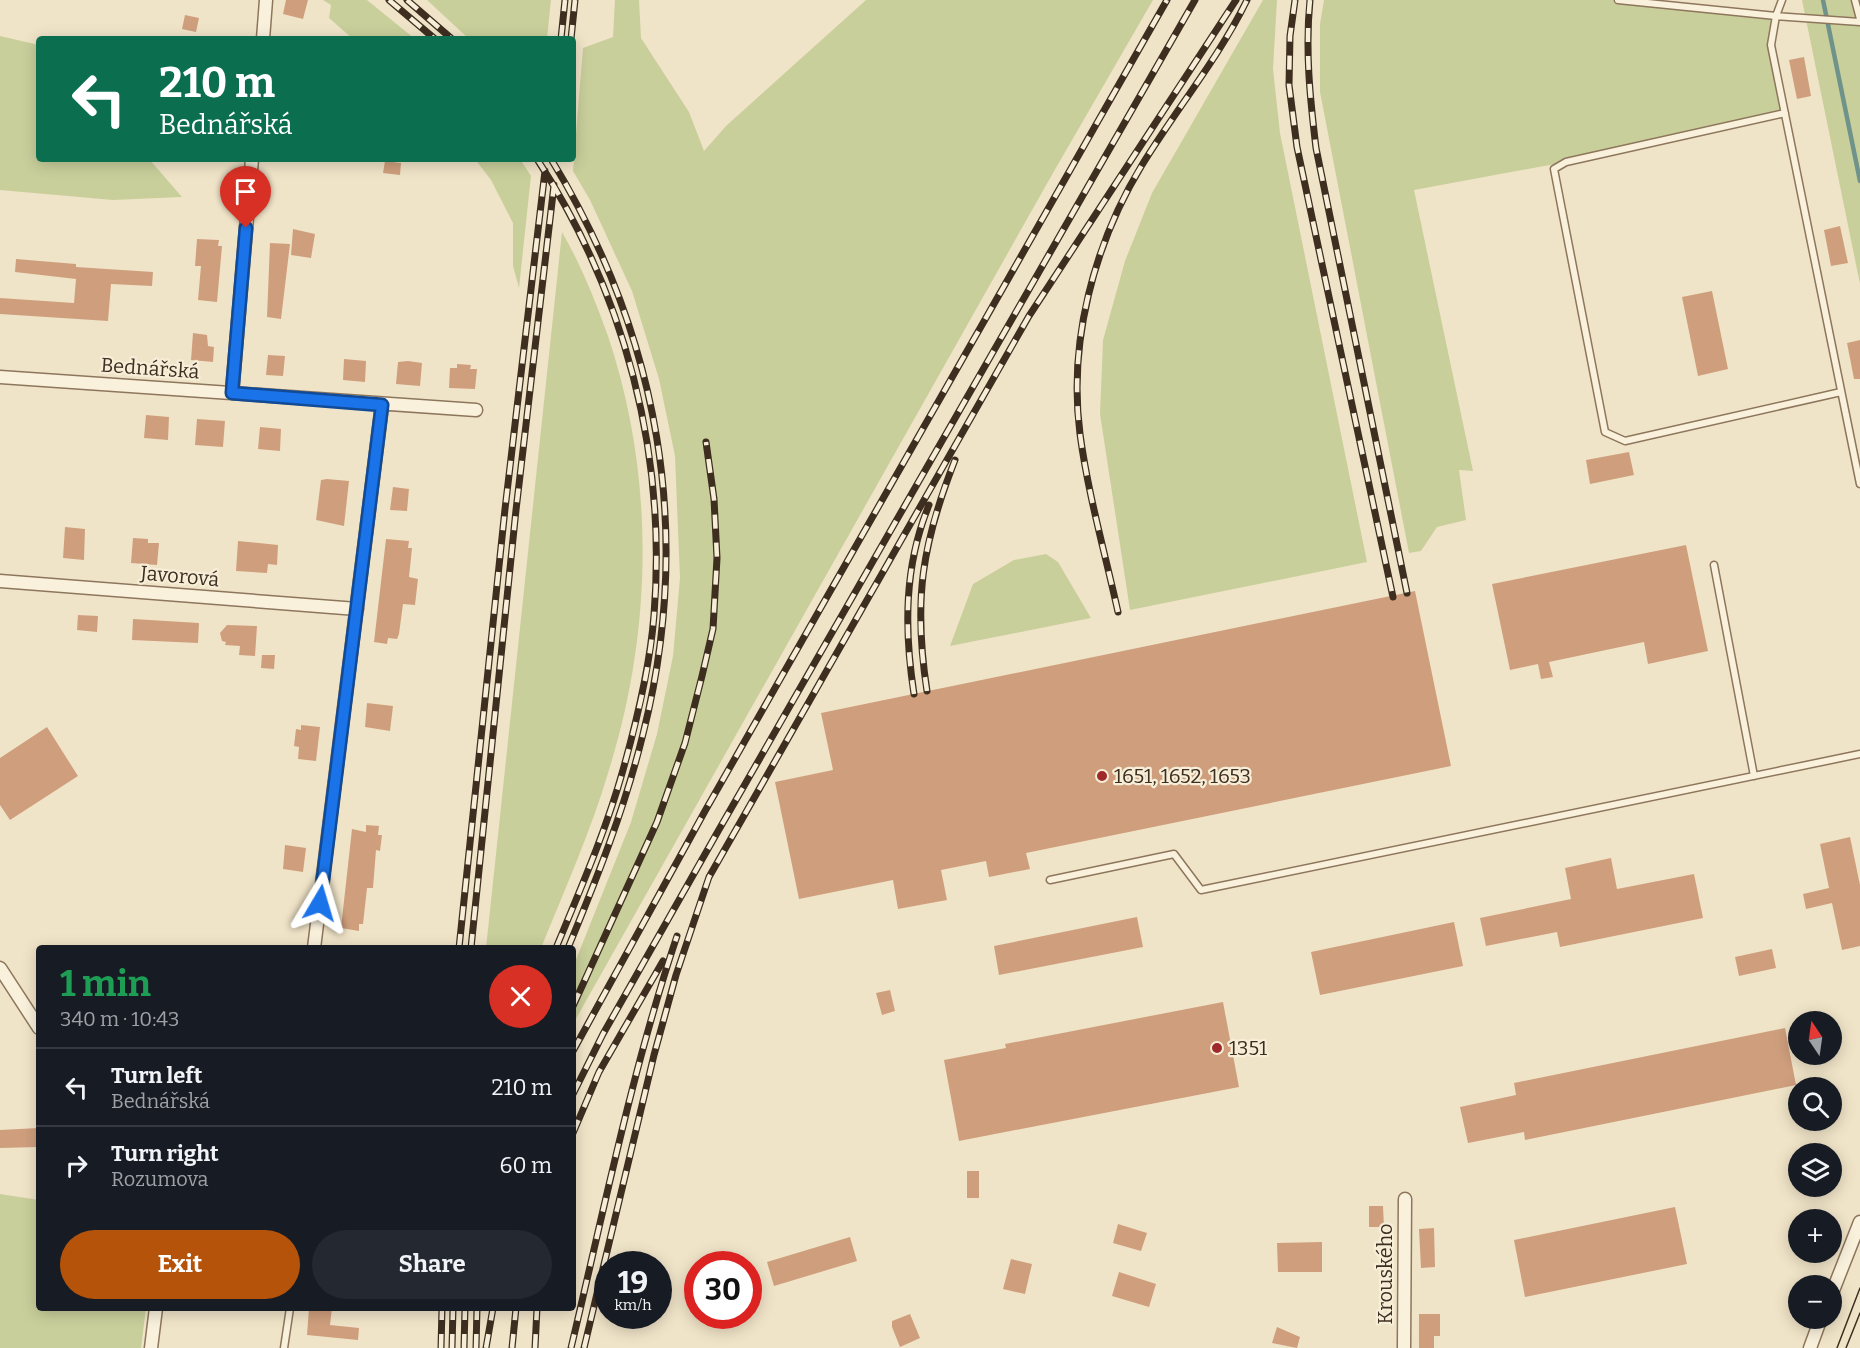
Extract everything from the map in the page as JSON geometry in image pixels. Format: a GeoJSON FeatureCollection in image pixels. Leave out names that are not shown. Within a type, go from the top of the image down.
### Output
{"type":"FeatureCollection","features":[{"type":"Feature","properties":{"kind":"street"},"geometry":{"type":"LineString","coordinates":[[263,36],[266,0]]}},
{"type":"Feature","properties":{"kind":"street"},"geometry":{"type":"LineString","coordinates":[[232,393],[252,162]]}},
{"type":"Feature","properties":{"kind":"street","name":"Bednářská"},"geometry":{"type":"LineString","coordinates":[[0,377],[476,410]]}},
{"type":"Feature","properties":{"kind":"street"},"geometry":{"type":"LineString","coordinates":[[314,945],[382,405]]}},
{"type":"Feature","properties":{"kind":"street","name":"Javorová"},"geometry":{"type":"LineString","coordinates":[[0,581],[357,609]]}},
{"type":"Feature","properties":{"kind":"street"},"geometry":{"type":"LineString","coordinates":[[0,968],[36,1023]]}},
{"type":"Feature","properties":{"kind":"street","name":"Krouského"},"geometry":{"type":"LineString","coordinates":[[1404,1348],[1406,1199]]}},
{"type":"Feature","properties":{"kind":"street"},"geometry":{"type":"LineString","coordinates":[[1839,1275],[1860,1222]]}},
{"type":"Feature","properties":{"kind":"street"},"geometry":{"type":"LineString","coordinates":[[151,1348],[156,1311]]}},
{"type":"Feature","properties":{"kind":"street"},"geometry":{"type":"LineString","coordinates":[[1810,1348],[1817,1329]]}},
{"type":"Feature","properties":{"kind":"lane"},"geometry":{"type":"LineString","coordinates":[[1618,0],[1776,16],[1860,21],[1856,0]]}},
{"type":"Feature","properties":{"kind":"lane"},"geometry":{"type":"LineString","coordinates":[[1782,0],[1776,16],[1771,45],[1860,484]]}},
{"type":"Feature","properties":{"kind":"lane"},"geometry":{"type":"LineString","coordinates":[[1785,113],[1566,162],[1554,169],[1605,432],[1625,441],[1841,392]]}},
{"type":"Feature","properties":{"kind":"lane"},"geometry":{"type":"LineString","coordinates":[[1714,565],[1754,776]]}},
{"type":"Feature","properties":{"kind":"lane"},"geometry":{"type":"LineString","coordinates":[[1050,880],[1174,854],[1201,890],[1860,754]]}},
{"type":"Feature","properties":{"kind":"lane"},"geometry":{"type":"LineString","coordinates":[[284,1348],[290,1311]]}},
{"type":"Feature","properties":{"kind":"green space"},"geometry":{"type":"Polygon","coordinates":[[[323,0],[367,0],[411,36],[350,36],[329,18],[331,5],[323,0]]]}},
{"type":"Feature","properties":{"kind":"green space"},"geometry":{"type":"Polygon","coordinates":[[[427,0],[551,0],[547,36],[466,36],[427,0]]]}},
{"type":"Feature","properties":{"kind":"green space"},"geometry":{"type":"Polygon","coordinates":[[[615,0],[639,0],[641,38],[689,112],[704,151],[726,126],[866,0],[1153,0],[576,1019],[576,960],[631,822],[657,734],[673,656],[680,578],[675,456],[659,379],[632,291],[590,200],[573,171],[574,162],[576,162],[583,48],[613,37],[615,0]]]}},
{"type":"Feature","properties":{"kind":"green space"},"geometry":{"type":"Polygon","coordinates":[[[1263,0],[1277,0],[1273,69],[1280,133],[1367,562],[1130,610],[1100,414],[1103,340],[1125,261],[1152,193],[1263,0]]]}},
{"type":"Feature","properties":{"kind":"green space"},"geometry":{"type":"Polygon","coordinates":[[[1324,0],[1618,0],[1776,16],[1771,45],[1785,113],[1566,162],[1414,190],[1473,471],[1459,470],[1466,520],[1437,527],[1421,551],[1409,553],[1320,92],[1320,24],[1324,0]]]}},
{"type":"Feature","properties":{"kind":"green space"},"geometry":{"type":"Polygon","coordinates":[[[1802,0],[1860,0],[1860,284],[1802,0]]]}},
{"type":"Feature","properties":{"kind":"green space"},"geometry":{"type":"Polygon","coordinates":[[[0,36],[36,44],[36,162],[152,162],[182,197],[113,200],[0,190],[0,36]]]}},
{"type":"Feature","properties":{"kind":"green space"},"geometry":{"type":"Polygon","coordinates":[[[477,162],[522,162],[531,176],[519,288],[513,266],[513,223],[491,180],[477,162]]]}},
{"type":"Feature","properties":{"kind":"green space"},"geometry":{"type":"Polygon","coordinates":[[[562,232],[598,309],[623,389],[634,443],[641,498],[643,553],[640,608],[634,662],[624,717],[609,770],[586,838],[542,945],[486,945],[562,232]]]}},
{"type":"Feature","properties":{"kind":"green space"},"geometry":{"type":"Polygon","coordinates":[[[1046,554],[1058,562],[1091,618],[950,646],[973,584],[1014,560],[1046,554]]]}},
{"type":"Feature","properties":{"kind":"green space"},"geometry":{"type":"Polygon","coordinates":[[[0,1194],[36,1200],[36,1311],[146,1311],[141,1348],[0,1348],[0,1194]]]}},
{"type":"Feature","properties":{"kind":"building"},"geometry":{"type":"Polygon","coordinates":[[[286,0],[308,0],[303,19],[283,14],[286,0]]]}},
{"type":"Feature","properties":{"kind":"building"},"geometry":{"type":"Polygon","coordinates":[[[185,15],[199,18],[196,32],[182,29],[185,15]]]}},
{"type":"Feature","properties":{"kind":"building"},"geometry":{"type":"Polygon","coordinates":[[[1804,57],[1811,96],[1797,99],[1789,60],[1804,57]]]}},
{"type":"Feature","properties":{"kind":"building"},"geometry":{"type":"Polygon","coordinates":[[[385,162],[401,163],[400,175],[383,173],[385,162]]]}},
{"type":"Feature","properties":{"kind":"building"},"geometry":{"type":"Polygon","coordinates":[[[1840,226],[1848,263],[1831,266],[1824,230],[1840,226]]]}},
{"type":"Feature","properties":{"kind":"building"},"geometry":{"type":"Polygon","coordinates":[[[293,229],[315,234],[311,258],[291,255],[293,229]]]}},
{"type":"Feature","properties":{"kind":"building"},"geometry":{"type":"Polygon","coordinates":[[[197,239],[219,240],[218,246],[222,246],[217,302],[198,300],[201,266],[195,266],[197,239]]]}},
{"type":"Feature","properties":{"kind":"building"},"geometry":{"type":"Polygon","coordinates":[[[270,243],[290,244],[281,319],[267,317],[270,243]]]}},
{"type":"Feature","properties":{"kind":"building"},"geometry":{"type":"Polygon","coordinates":[[[16,259],[76,264],[76,267],[153,272],[152,286],[111,284],[108,321],[0,314],[0,298],[74,303],[76,279],[15,272],[16,259]]]}},
{"type":"Feature","properties":{"kind":"building"},"geometry":{"type":"Polygon","coordinates":[[[1712,291],[1728,369],[1698,376],[1682,297],[1712,291]]]}},
{"type":"Feature","properties":{"kind":"building"},"geometry":{"type":"Polygon","coordinates":[[[193,333],[207,335],[208,346],[214,347],[213,362],[191,360],[193,333]]]}},
{"type":"Feature","properties":{"kind":"building"},"geometry":{"type":"Polygon","coordinates":[[[1860,340],[1860,379],[1854,379],[1847,343],[1860,340]]]}},
{"type":"Feature","properties":{"kind":"building"},"geometry":{"type":"Polygon","coordinates":[[[268,355],[285,356],[283,376],[266,375],[268,355]]]}},
{"type":"Feature","properties":{"kind":"building"},"geometry":{"type":"Polygon","coordinates":[[[344,359],[366,361],[365,382],[343,380],[344,359]]]}},
{"type":"Feature","properties":{"kind":"building"},"geometry":{"type":"Polygon","coordinates":[[[398,362],[422,363],[420,386],[396,384],[398,362]]]}},
{"type":"Feature","properties":{"kind":"building"},"geometry":{"type":"Polygon","coordinates":[[[457,364],[471,365],[470,369],[477,369],[475,389],[449,388],[450,368],[457,368],[457,364]]]}},
{"type":"Feature","properties":{"kind":"building"},"geometry":{"type":"Polygon","coordinates":[[[146,415],[169,417],[168,440],[144,438],[146,415]]]}},
{"type":"Feature","properties":{"kind":"building"},"geometry":{"type":"Polygon","coordinates":[[[197,419],[225,421],[223,447],[195,445],[197,419]]]}},
{"type":"Feature","properties":{"kind":"building"},"geometry":{"type":"Polygon","coordinates":[[[260,427],[281,429],[280,451],[258,449],[260,427]]]}},
{"type":"Feature","properties":{"kind":"building"},"geometry":{"type":"Polygon","coordinates":[[[1629,452],[1634,475],[1590,484],[1586,460],[1629,452]]]}},
{"type":"Feature","properties":{"kind":"building"},"geometry":{"type":"Polygon","coordinates":[[[321,480],[349,481],[344,526],[316,520],[321,480]]]}},
{"type":"Feature","properties":{"kind":"building"},"geometry":{"type":"Polygon","coordinates":[[[393,487],[409,489],[407,511],[390,510],[393,487]]]}},
{"type":"Feature","properties":{"kind":"building"},"geometry":{"type":"Polygon","coordinates":[[[65,527],[85,529],[84,560],[63,558],[65,527]]]}},
{"type":"Feature","properties":{"kind":"building"},"geometry":{"type":"Polygon","coordinates":[[[133,538],[148,539],[148,543],[159,543],[157,565],[131,563],[133,538]]]}},
{"type":"Feature","properties":{"kind":"building"},"geometry":{"type":"Polygon","coordinates":[[[386,539],[409,541],[408,548],[412,548],[409,577],[418,579],[415,605],[403,604],[397,639],[388,638],[387,644],[374,642],[386,539]]]}},
{"type":"Feature","properties":{"kind":"building"},"geometry":{"type":"Polygon","coordinates":[[[238,541],[278,545],[277,565],[268,564],[267,573],[236,571],[238,541]]]}},
{"type":"Feature","properties":{"kind":"building"},"geometry":{"type":"Polygon","coordinates":[[[1686,545],[1708,651],[1648,664],[1644,642],[1549,662],[1553,677],[1541,679],[1538,664],[1510,670],[1492,584],[1686,545]]]}},
{"type":"Feature","properties":{"kind":"building","name":"1651, 1652, 1653"},"geometry":{"type":"Polygon","coordinates":[[[1415,591],[1451,766],[1026,853],[1030,869],[989,877],[986,861],[941,870],[947,900],[898,909],[893,880],[799,899],[775,782],[833,770],[821,713],[1415,591]]]}},
{"type":"Feature","properties":{"kind":"building"},"geometry":{"type":"Polygon","coordinates":[[[78,615],[98,616],[97,632],[77,630],[78,615]]]}},
{"type":"Feature","properties":{"kind":"building"},"geometry":{"type":"Polygon","coordinates":[[[133,619],[199,623],[198,643],[132,640],[133,619]]]}},
{"type":"Feature","properties":{"kind":"building"},"geometry":{"type":"Polygon","coordinates":[[[227,625],[257,626],[255,656],[239,655],[240,646],[225,645],[226,642],[222,641],[220,633],[227,625]]]}},
{"type":"Feature","properties":{"kind":"building"},"geometry":{"type":"Polygon","coordinates":[[[262,655],[275,655],[274,669],[261,668],[262,655]]]}},
{"type":"Feature","properties":{"kind":"building"},"geometry":{"type":"Polygon","coordinates":[[[367,703],[393,706],[390,731],[365,727],[367,703]]]}},
{"type":"Feature","properties":{"kind":"building"},"geometry":{"type":"Polygon","coordinates":[[[301,725],[320,727],[316,761],[298,759],[299,747],[294,746],[296,729],[301,730],[301,725]]]}},
{"type":"Feature","properties":{"kind":"building"},"geometry":{"type":"Polygon","coordinates":[[[47,727],[78,776],[10,820],[0,805],[0,758],[47,727]]]}},
{"type":"Feature","properties":{"kind":"building"},"geometry":{"type":"Polygon","coordinates":[[[366,825],[379,826],[378,835],[382,835],[380,851],[376,850],[373,888],[367,888],[363,924],[359,924],[359,931],[341,928],[352,829],[366,832],[366,825]]]}},
{"type":"Feature","properties":{"kind":"building"},"geometry":{"type":"Polygon","coordinates":[[[1850,837],[1860,885],[1860,946],[1842,950],[1832,903],[1806,909],[1803,894],[1829,888],[1820,844],[1850,837]]]}},
{"type":"Feature","properties":{"kind":"building"},"geometry":{"type":"Polygon","coordinates":[[[285,845],[306,848],[303,872],[283,869],[285,845]]]}},
{"type":"Feature","properties":{"kind":"building"},"geometry":{"type":"Polygon","coordinates":[[[1611,858],[1617,889],[1694,874],[1703,918],[1560,947],[1557,932],[1486,946],[1480,918],[1571,899],[1565,868],[1611,858]]]}},
{"type":"Feature","properties":{"kind":"building"},"geometry":{"type":"Polygon","coordinates":[[[1137,917],[1143,947],[999,975],[994,946],[1137,917]]]}},
{"type":"Feature","properties":{"kind":"building"},"geometry":{"type":"Polygon","coordinates":[[[1454,922],[1463,966],[1320,995],[1311,952],[1454,922]]]}},
{"type":"Feature","properties":{"kind":"building"},"geometry":{"type":"Polygon","coordinates":[[[1772,949],[1776,968],[1739,976],[1735,957],[1772,949]]]}},
{"type":"Feature","properties":{"kind":"building"},"geometry":{"type":"Polygon","coordinates":[[[890,990],[895,1011],[882,1015],[876,993],[890,990]]]}},
{"type":"Feature","properties":{"kind":"building"},"geometry":{"type":"Polygon","coordinates":[[[1223,1002],[1239,1087],[959,1141],[944,1060],[1006,1048],[1005,1044],[1223,1002]]]}},
{"type":"Feature","properties":{"kind":"building"},"geometry":{"type":"Polygon","coordinates":[[[1785,1028],[1788,1065],[1792,1065],[1794,1077],[1788,1077],[1788,1087],[1525,1140],[1524,1132],[1468,1143],[1460,1107],[1516,1095],[1514,1083],[1785,1028]]]}},
{"type":"Feature","properties":{"kind":"building"},"geometry":{"type":"Polygon","coordinates":[[[36,1128],[36,1147],[0,1148],[0,1130],[36,1128]]]}},
{"type":"Feature","properties":{"kind":"building"},"geometry":{"type":"Polygon","coordinates":[[[967,1171],[979,1171],[979,1198],[967,1198],[967,1171]]]}},
{"type":"Feature","properties":{"kind":"building"},"geometry":{"type":"Polygon","coordinates":[[[1369,1206],[1383,1206],[1384,1227],[1369,1227],[1369,1206]]]}},
{"type":"Feature","properties":{"kind":"building"},"geometry":{"type":"Polygon","coordinates":[[[1675,1207],[1687,1264],[1525,1297],[1514,1240],[1675,1207]]]}},
{"type":"Feature","properties":{"kind":"building"},"geometry":{"type":"Polygon","coordinates":[[[1118,1224],[1147,1233],[1141,1251],[1113,1243],[1118,1224]]]}},
{"type":"Feature","properties":{"kind":"building"},"geometry":{"type":"Polygon","coordinates":[[[1434,1228],[1435,1267],[1421,1268],[1419,1229],[1434,1228]]]}},
{"type":"Feature","properties":{"kind":"building"},"geometry":{"type":"Polygon","coordinates":[[[850,1237],[857,1261],[774,1286],[767,1262],[850,1237]]]}},
{"type":"Feature","properties":{"kind":"building"},"geometry":{"type":"Polygon","coordinates":[[[1322,1242],[1322,1272],[1278,1272],[1277,1243],[1322,1242]]]}},
{"type":"Feature","properties":{"kind":"building"},"geometry":{"type":"Polygon","coordinates":[[[1011,1259],[1032,1264],[1025,1294],[1003,1289],[1011,1259]]]}},
{"type":"Feature","properties":{"kind":"building"},"geometry":{"type":"Polygon","coordinates":[[[1119,1272],[1156,1284],[1149,1307],[1112,1296],[1119,1272]]]}},
{"type":"Feature","properties":{"kind":"building"},"geometry":{"type":"Polygon","coordinates":[[[309,1311],[332,1311],[330,1325],[359,1328],[358,1340],[307,1335],[309,1311]]]}},
{"type":"Feature","properties":{"kind":"building"},"geometry":{"type":"Polygon","coordinates":[[[910,1314],[920,1338],[900,1347],[892,1321],[910,1314]]]}},
{"type":"Feature","properties":{"kind":"building"},"geometry":{"type":"Polygon","coordinates":[[[1419,1314],[1440,1314],[1440,1336],[1434,1336],[1434,1348],[1419,1348],[1419,1314]]]}},
{"type":"Feature","properties":{"kind":"building"},"geometry":{"type":"Polygon","coordinates":[[[1277,1327],[1300,1337],[1297,1348],[1272,1343],[1277,1327]]]}},
{"type":"Feature","properties":{"kind":"waterway"},"geometry":{"type":"LineString","coordinates":[[1823,0],[1860,181]]}},
{"type":"Feature","properties":{"kind":"tram line"},"geometry":{"type":"LineString","coordinates":[[1837,1348],[1860,1288]]}},
{"type":"Feature","properties":{"kind":"tram line"},"geometry":{"type":"LineString","coordinates":[[1846,1348],[1860,1313]]}},
{"type":"Feature","properties":{"kind":"railway"},"geometry":{"type":"LineString","coordinates":[[389,0],[431,36]]}},
{"type":"Feature","properties":{"kind":"railway"},"geometry":{"type":"LineString","coordinates":[[407,0],[449,36]]}},
{"type":"Feature","properties":{"kind":"railway"},"geometry":{"type":"LineString","coordinates":[[561,36],[565,0]]}},
{"type":"Feature","properties":{"kind":"railway"},"geometry":{"type":"LineString","coordinates":[[571,36],[575,0]]}},
{"type":"Feature","properties":{"kind":"railway"},"geometry":{"type":"LineString","coordinates":[[576,1046],[705,811],[1167,0]]}},
{"type":"Feature","properties":{"kind":"railway"},"geometry":{"type":"LineString","coordinates":[[576,1088],[603,1034],[717,833],[1195,0]]}},
{"type":"Feature","properties":{"kind":"railway"},"geometry":{"type":"LineString","coordinates":[[584,1348],[654,1055],[676,975],[709,877],[1029,316],[1236,0]]}},
{"type":"Feature","properties":{"kind":"railway"},"geometry":{"type":"LineString","coordinates":[[1118,612],[1092,501],[1080,434],[1077,399],[1078,364],[1088,295],[1110,227],[1125,195],[1155,145],[1211,63],[1247,0]]}},
{"type":"Feature","properties":{"kind":"railway"},"geometry":{"type":"LineString","coordinates":[[1295,0],[1290,36],[1289,85],[1297,147],[1393,597]]}},
{"type":"Feature","properties":{"kind":"railway"},"geometry":{"type":"LineString","coordinates":[[1310,0],[1308,56],[1316,148],[1407,593]]}},
{"type":"Feature","properties":{"kind":"railway"},"geometry":{"type":"LineString","coordinates":[[539,162],[568,211],[594,265],[616,320],[633,377],[646,436],[654,495],[656,555],[652,635],[633,732],[609,815],[557,945]]}},
{"type":"Feature","properties":{"kind":"railway"},"geometry":{"type":"LineString","coordinates":[[553,162],[588,226],[618,295],[641,365],[657,437],[665,510],[665,584],[658,659],[643,734],[619,816],[569,945]]}},
{"type":"Feature","properties":{"kind":"railway"},"geometry":{"type":"LineString","coordinates":[[459,945],[505,509],[545,171]]}},
{"type":"Feature","properties":{"kind":"railway"},"geometry":{"type":"LineString","coordinates":[[471,945],[516,510],[554,185]]}},
{"type":"Feature","properties":{"kind":"railway"},"geometry":{"type":"LineString","coordinates":[[576,999],[657,822],[685,743],[713,629],[717,558],[714,499],[706,442]]}},
{"type":"Feature","properties":{"kind":"railway"},"geometry":{"type":"LineString","coordinates":[[927,691],[921,628],[923,573],[935,519],[955,460]]}},
{"type":"Feature","properties":{"kind":"railway"},"geometry":{"type":"LineString","coordinates":[[914,694],[909,646],[908,598],[915,551],[929,505]]}},
{"type":"Feature","properties":{"kind":"railway"},"geometry":{"type":"LineString","coordinates":[[571,1348],[632,1089],[677,936]]}},
{"type":"Feature","properties":{"kind":"railway"},"geometry":{"type":"LineString","coordinates":[[576,1126],[599,1072],[663,961]]}},
{"type":"Feature","properties":{"kind":"railway"},"geometry":{"type":"LineString","coordinates":[[441,1348],[442,1311]]}},
{"type":"Feature","properties":{"kind":"railway"},"geometry":{"type":"LineString","coordinates":[[452,1348],[453,1311]]}},
{"type":"Feature","properties":{"kind":"railway"},"geometry":{"type":"LineString","coordinates":[[464,1348],[465,1311]]}},
{"type":"Feature","properties":{"kind":"railway"},"geometry":{"type":"LineString","coordinates":[[476,1348],[477,1311]]}},
{"type":"Feature","properties":{"kind":"railway"},"geometry":{"type":"LineString","coordinates":[[486,1348],[492,1311]]}},
{"type":"Feature","properties":{"kind":"railway"},"geometry":{"type":"LineString","coordinates":[[512,1348],[516,1311]]}},
{"type":"Feature","properties":{"kind":"railway"},"geometry":{"type":"LineString","coordinates":[[535,1348],[537,1311]]}},
{"type":"Feature","properties":{"kind":"place","name":"1651, 1652, 1653"},"geometry":{"type":"Point","coordinates":[1102,776]}},
{"type":"Feature","properties":{"kind":"place","name":"1351"},"geometry":{"type":"Point","coordinates":[1217,1048]}},
{"type":"Feature","properties":{"kind":"route"},"geometry":{"type":"LineString","coordinates":[[246,228],[232,393],[382,405],[320,903]]}}]}
